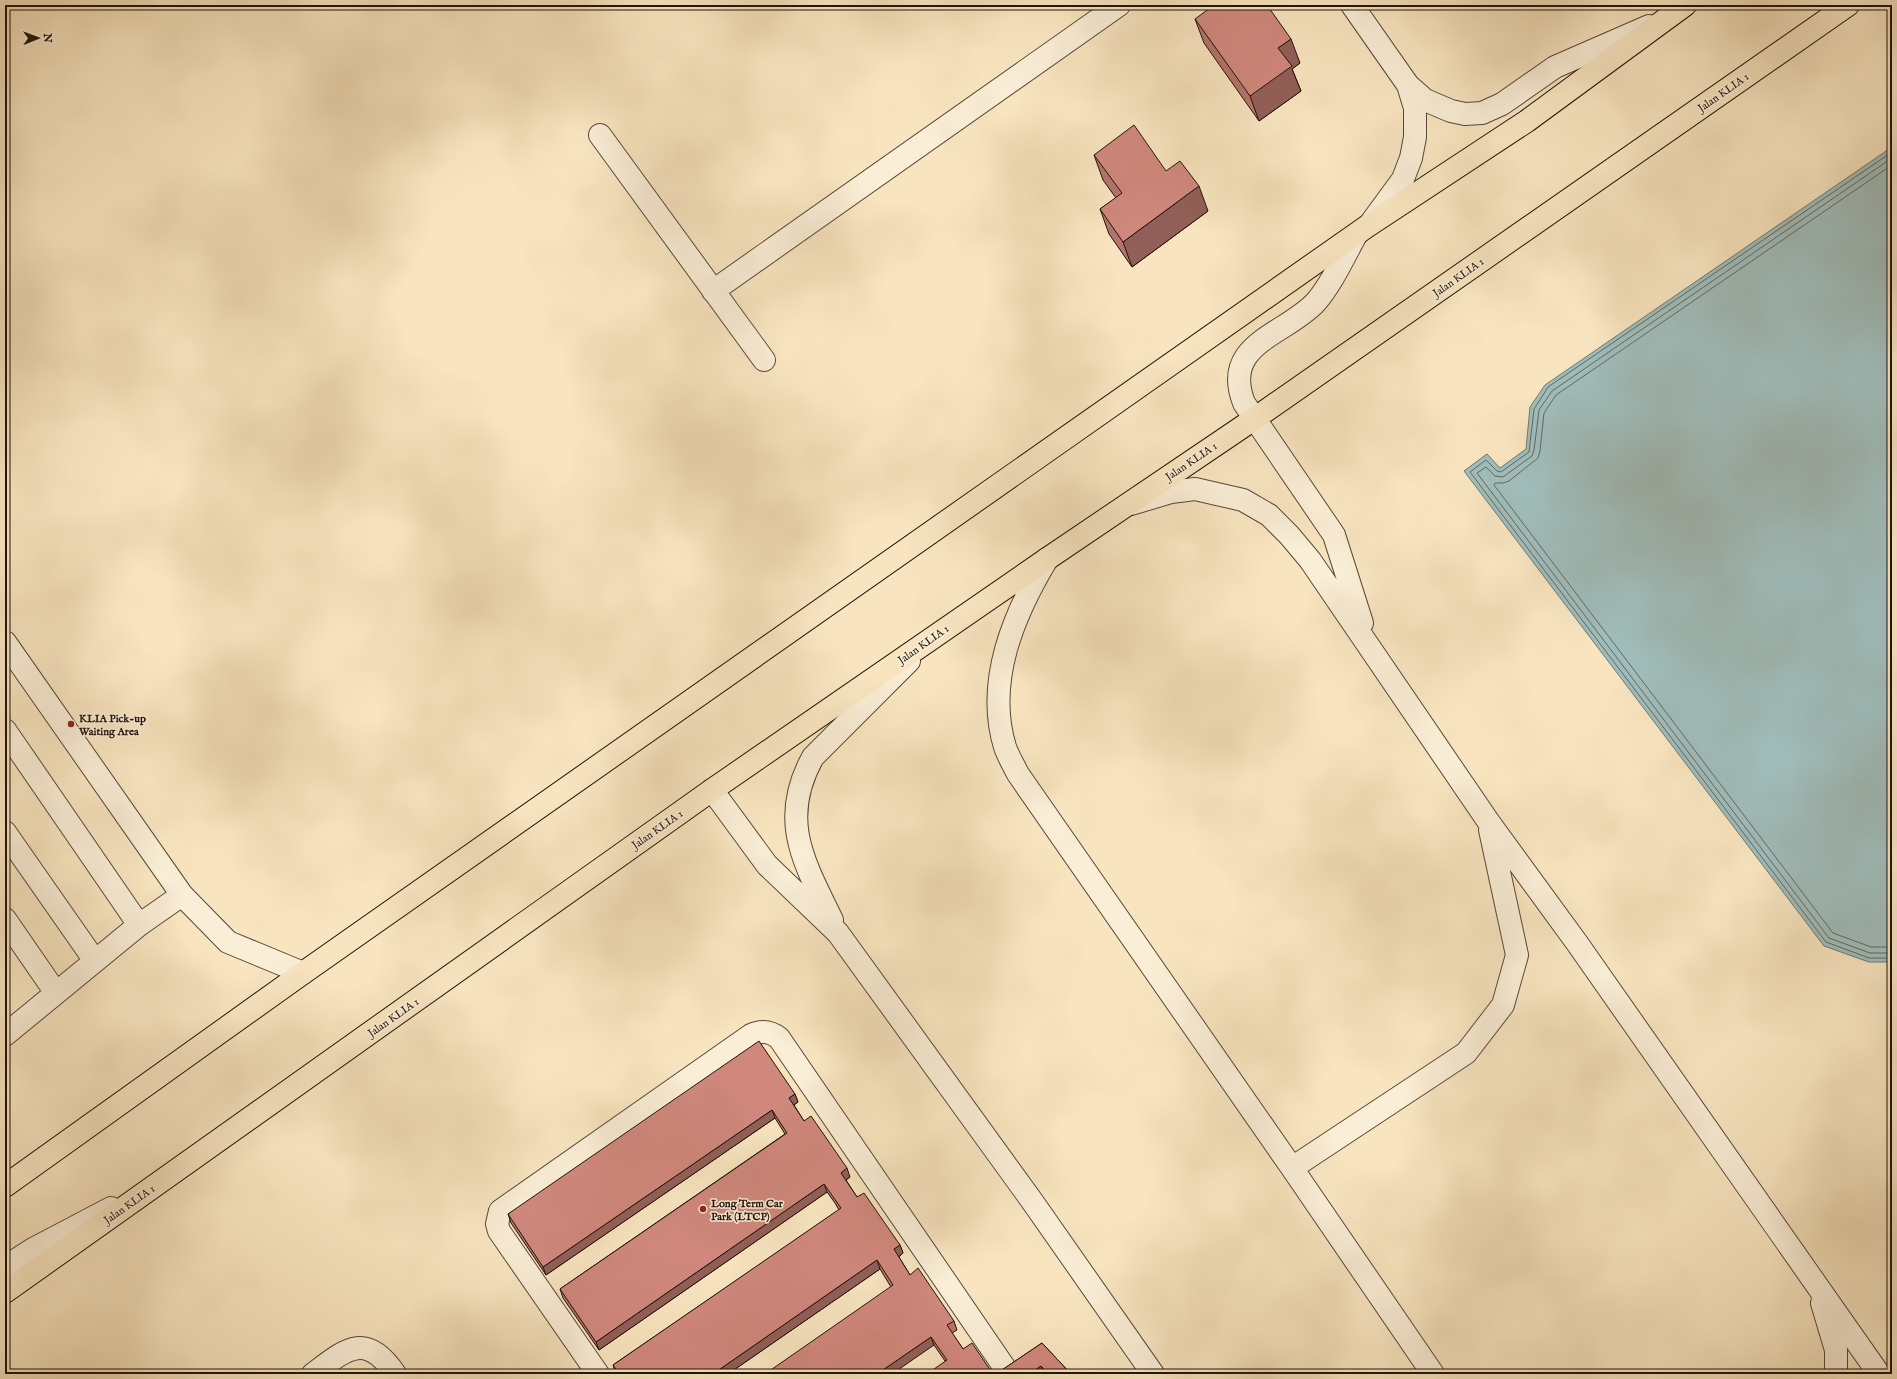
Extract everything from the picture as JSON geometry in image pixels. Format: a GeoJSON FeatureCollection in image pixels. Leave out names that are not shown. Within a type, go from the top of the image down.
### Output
{"type":"FeatureCollection","features":[{"type":"Feature","properties":{"kind":"main road"},"geometry":{"type":"LineString","coordinates":[[5,1186],[303,973],[1363,230],[1527,121],[1685,5]]}},
{"type":"Feature","properties":{"kind":"main road","name":"Jalan KLIA 1"},"geometry":{"type":"LineString","coordinates":[[5,1292],[162,1182],[712,790],[931,638],[1254,419],[1848,5]]}},
{"type":"Feature","properties":{"kind":"street"},"geometry":{"type":"LineString","coordinates":[[713,291],[1119,5]]}},
{"type":"Feature","properties":{"kind":"street"},"geometry":{"type":"LineString","coordinates":[[1352,5],[1408,85],[1425,100],[1435,105],[1465,114],[1482,113],[1502,104],[1555,67],[1665,19]]}},
{"type":"Feature","properties":{"kind":"street"},"geometry":{"type":"LineString","coordinates":[[1368,644],[1334,535],[1244,403],[1240,391],[1239,376],[1242,362],[1250,350],[1305,313],[1317,302],[1363,230],[1403,179],[1411,158],[1415,136],[1415,108],[1408,85]]}},
{"type":"Feature","properties":{"kind":"street"},"geometry":{"type":"LineString","coordinates":[[600,135],[764,360]]}},
{"type":"Feature","properties":{"kind":"street"},"geometry":{"type":"LineString","coordinates":[[1124,506],[1171,492],[1195,489],[1242,500],[1269,515],[1289,535],[1310,560],[1488,821],[1577,943],[1879,1374]]}},
{"type":"Feature","properties":{"kind":"street"},"geometry":{"type":"LineString","coordinates":[[1047,559],[1026,595],[1000,670],[1000,721],[1005,747],[1018,774],[1292,1168],[1433,1374]]}},
{"type":"Feature","properties":{"kind":"street"},"geometry":{"type":"LineString","coordinates":[[838,933],[803,859],[798,840],[796,819],[798,797],[803,775],[813,757],[931,638]]}},
{"type":"Feature","properties":{"kind":"street"},"geometry":{"type":"LineString","coordinates":[[5,642],[182,895],[228,942],[303,973]]}},
{"type":"Feature","properties":{"kind":"street"},"geometry":{"type":"LineString","coordinates":[[5,730],[139,925]]}},
{"type":"Feature","properties":{"kind":"street"},"geometry":{"type":"LineString","coordinates":[[712,790],[768,864],[838,933],[1032,1201],[1153,1374]]}},
{"type":"Feature","properties":{"kind":"street"},"geometry":{"type":"LineString","coordinates":[[1292,1168],[1466,1053],[1503,1005],[1517,955],[1488,821]]}},
{"type":"Feature","properties":{"kind":"street"},"geometry":{"type":"LineString","coordinates":[[5,832],[95,961]]}},
{"type":"Feature","properties":{"kind":"street"},"geometry":{"type":"LineString","coordinates":[[9,1023],[56,993],[139,925],[182,895]]}},
{"type":"Feature","properties":{"kind":"street"},"geometry":{"type":"LineString","coordinates":[[5,919],[56,993]]}},
{"type":"Feature","properties":{"kind":"street"},"geometry":{"type":"LineString","coordinates":[[598,1374],[499,1231],[497,1224],[500,1211],[751,1035],[765,1032],[773,1034],[779,1038],[1009,1374]]}},
{"type":"Feature","properties":{"kind":"street"},"geometry":{"type":"LineString","coordinates":[[5,1267],[33,1249],[162,1182]]}},
{"type":"Feature","properties":{"kind":"street"},"geometry":{"type":"LineString","coordinates":[[1816,1284],[1836,1350],[1836,1374]]}},
{"type":"Feature","properties":{"kind":"street"},"geometry":{"type":"LineString","coordinates":[[313,1374],[343,1352],[365,1348],[376,1352],[381,1356],[395,1374]]}},
{"type":"Feature","properties":{"kind":"water"},"geometry":{"type":"Polygon","coordinates":[[[1892,147],[1892,962],[1869,962],[1824,946],[1464,471],[1487,454],[1500,468],[1526,449],[1530,407],[1545,385],[1892,147]]]}},
{"type":"Feature","properties":{"kind":"building"},"geometry":{"type":"Polygon","coordinates":[[[1214,5],[1267,5],[1291,39],[1278,48],[1292,66],[1250,96],[1195,19],[1214,5]]]}},
{"type":"Feature","properties":{"kind":"building"},"geometry":{"type":"Polygon","coordinates":[[[1134,125],[1166,171],[1180,161],[1199,186],[1123,242],[1100,209],[1122,193],[1094,155],[1134,125]]]}},
{"type":"Feature","properties":{"kind":"building"},"geometry":{"type":"Polygon","coordinates":[[[759,1041],[795,1094],[789,1098],[804,1121],[811,1116],[847,1168],[841,1173],[857,1197],[864,1193],[900,1245],[894,1249],[910,1275],[918,1268],[954,1321],[947,1325],[963,1349],[972,1343],[993,1374],[927,1374],[947,1360],[931,1337],[877,1374],[765,1374],[893,1285],[877,1260],[713,1374],[619,1374],[613,1365],[841,1208],[824,1184],[596,1342],[560,1289],[787,1133],[772,1110],[543,1267],[508,1214],[759,1041]]]}},
{"type":"Feature","properties":{"kind":"building"},"geometry":{"type":"Polygon","coordinates":[[[1042,1343],[1071,1374],[1048,1374],[1041,1366],[1029,1374],[996,1374],[1042,1343]]]}},
{"type":"Feature","properties":{"kind":"place","name":"KLIA Pick-up Waiting Area"},"geometry":{"type":"Point","coordinates":[71,724]}},
{"type":"Feature","properties":{"kind":"place","name":"Long Term Car Park (LTCP)"},"geometry":{"type":"Point","coordinates":[703,1209]}}]}
